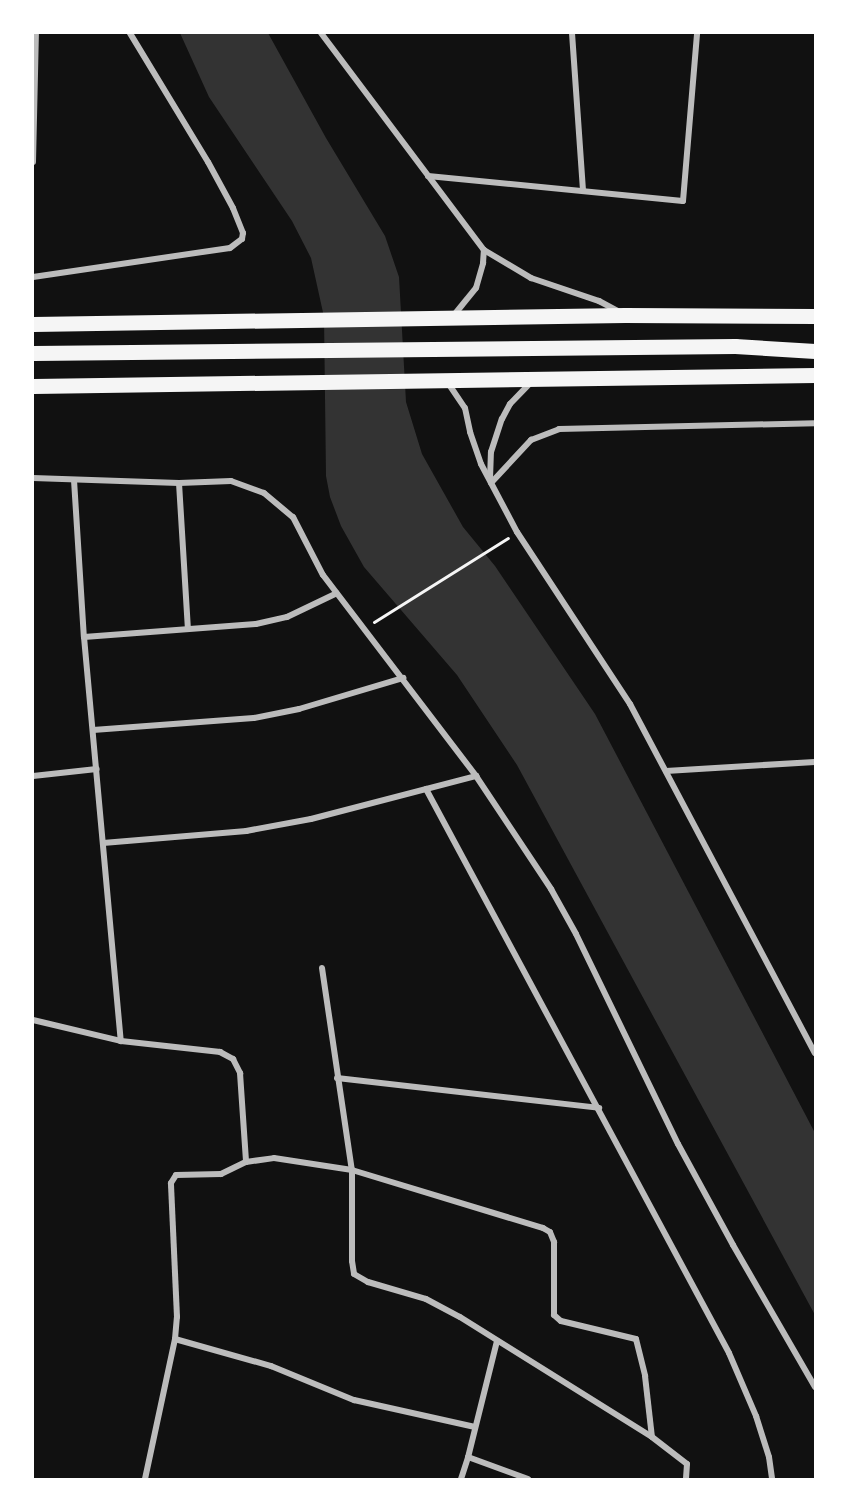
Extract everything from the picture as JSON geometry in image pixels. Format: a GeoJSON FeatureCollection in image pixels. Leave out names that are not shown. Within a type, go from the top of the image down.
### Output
{"type":"FeatureCollection","features":[{"type":"Feature","properties":{"kind":"highway"},"geometry":{"type":"LineString","coordinates":[[33,324],[625,315],[815,316]]}},
{"type":"Feature","properties":{"kind":"highway"},"geometry":{"type":"LineString","coordinates":[[33,353],[735,346],[815,351]]}},
{"type":"Feature","properties":{"kind":"highway"},"geometry":{"type":"LineString","coordinates":[[33,386],[815,375]]}},
{"type":"Feature","properties":{"kind":"street"},"geometry":{"type":"LineString","coordinates":[[33,162],[36,33]]}},
{"type":"Feature","properties":{"kind":"street"},"geometry":{"type":"LineString","coordinates":[[33,277],[230,248],[242,239],[243,233],[232,208],[208,162],[130,33]]}},
{"type":"Feature","properties":{"kind":"street"},"geometry":{"type":"LineString","coordinates":[[321,33],[484,250],[531,278],[599,301],[625,315]]}},
{"type":"Feature","properties":{"kind":"street"},"geometry":{"type":"LineString","coordinates":[[572,33],[583,191]]}},
{"type":"Feature","properties":{"kind":"street"},"geometry":{"type":"LineString","coordinates":[[428,176],[684,200],[698,33]]}},
{"type":"Feature","properties":{"kind":"street"},"geometry":{"type":"LineString","coordinates":[[452,317],[476,288],[484,250]]}},
{"type":"Feature","properties":{"kind":"street"},"geometry":{"type":"LineString","coordinates":[[490,483],[491,452],[499,427],[510,404],[534,379]]}},
{"type":"Feature","properties":{"kind":"street"},"geometry":{"type":"LineString","coordinates":[[445,380],[465,408],[474,448],[490,483],[517,532],[605,663],[666,771],[815,1053]]}},
{"type":"Feature","properties":{"kind":"street"},"geometry":{"type":"LineString","coordinates":[[490,483],[531,440],[559,429],[815,423]]}},
{"type":"Feature","properties":{"kind":"street"},"geometry":{"type":"LineString","coordinates":[[33,478],[179,483],[231,481],[264,493],[294,517],[323,575],[476,776],[551,889],[576,934],[678,1144],[815,1387]]}},
{"type":"Feature","properties":{"kind":"street"},"geometry":{"type":"LineString","coordinates":[[74,480],[84,637],[121,1041]]}},
{"type":"Feature","properties":{"kind":"street"},"geometry":{"type":"LineString","coordinates":[[179,483],[188,629]]}},
{"type":"Feature","properties":{"kind":"street"},"geometry":{"type":"LineString","coordinates":[[84,637],[256,624],[287,617],[337,593]]}},
{"type":"Feature","properties":{"kind":"street"},"geometry":{"type":"LineString","coordinates":[[93,730],[254,718],[299,709],[403,678]]}},
{"type":"Feature","properties":{"kind":"street"},"geometry":{"type":"LineString","coordinates":[[666,771],[815,762]]}},
{"type":"Feature","properties":{"kind":"street"},"geometry":{"type":"LineString","coordinates":[[33,776],[97,769]]}},
{"type":"Feature","properties":{"kind":"street"},"geometry":{"type":"LineString","coordinates":[[103,843],[246,831],[312,819],[476,776]]}},
{"type":"Feature","properties":{"kind":"street"},"geometry":{"type":"LineString","coordinates":[[426,789],[729,1353],[756,1416],[769,1457],[772,1479]]}},
{"type":"Feature","properties":{"kind":"street"},"geometry":{"type":"LineString","coordinates":[[322,968],[352,1170],[352,1261],[357,1277],[426,1299],[497,1341],[652,1437],[687,1464],[686,1479]]}},
{"type":"Feature","properties":{"kind":"street"},"geometry":{"type":"LineString","coordinates":[[33,1020],[121,1041],[220,1052],[233,1059],[240,1072],[246,1162]]}},
{"type":"Feature","properties":{"kind":"street"},"geometry":{"type":"LineString","coordinates":[[337,1078],[598,1108]]}},
{"type":"Feature","properties":{"kind":"street"},"geometry":{"type":"LineString","coordinates":[[145,1479],[175,1339],[177,1317],[171,1183],[176,1175],[221,1174],[246,1162],[274,1158],[352,1170],[550,1232],[554,1242],[554,1315],[561,1321],[636,1339],[645,1376],[652,1437]]}},
{"type":"Feature","properties":{"kind":"street"},"geometry":{"type":"LineString","coordinates":[[175,1339],[271,1366],[354,1400],[475,1427]]}},
{"type":"Feature","properties":{"kind":"street"},"geometry":{"type":"LineString","coordinates":[[461,1479],[497,1341]]}},
{"type":"Feature","properties":{"kind":"street"},"geometry":{"type":"LineString","coordinates":[[468,1457],[528,1479]]}},
{"type":"Feature","properties":{"kind":"path"},"geometry":{"type":"LineString","coordinates":[[364,628],[502,542]]}},
{"type":"Feature","properties":{"kind":"shaded area"},"geometry":{"type":"Polygon","coordinates":[[[180,33],[268,33],[326,138],[385,236],[399,277],[406,402],[422,454],[463,527],[495,566],[595,714],[815,1133],[815,1315],[517,765],[457,675],[364,567],[341,526],[330,497],[326,476],[324,317],[311,258],[292,221],[209,97],[180,33]]]}}]}
